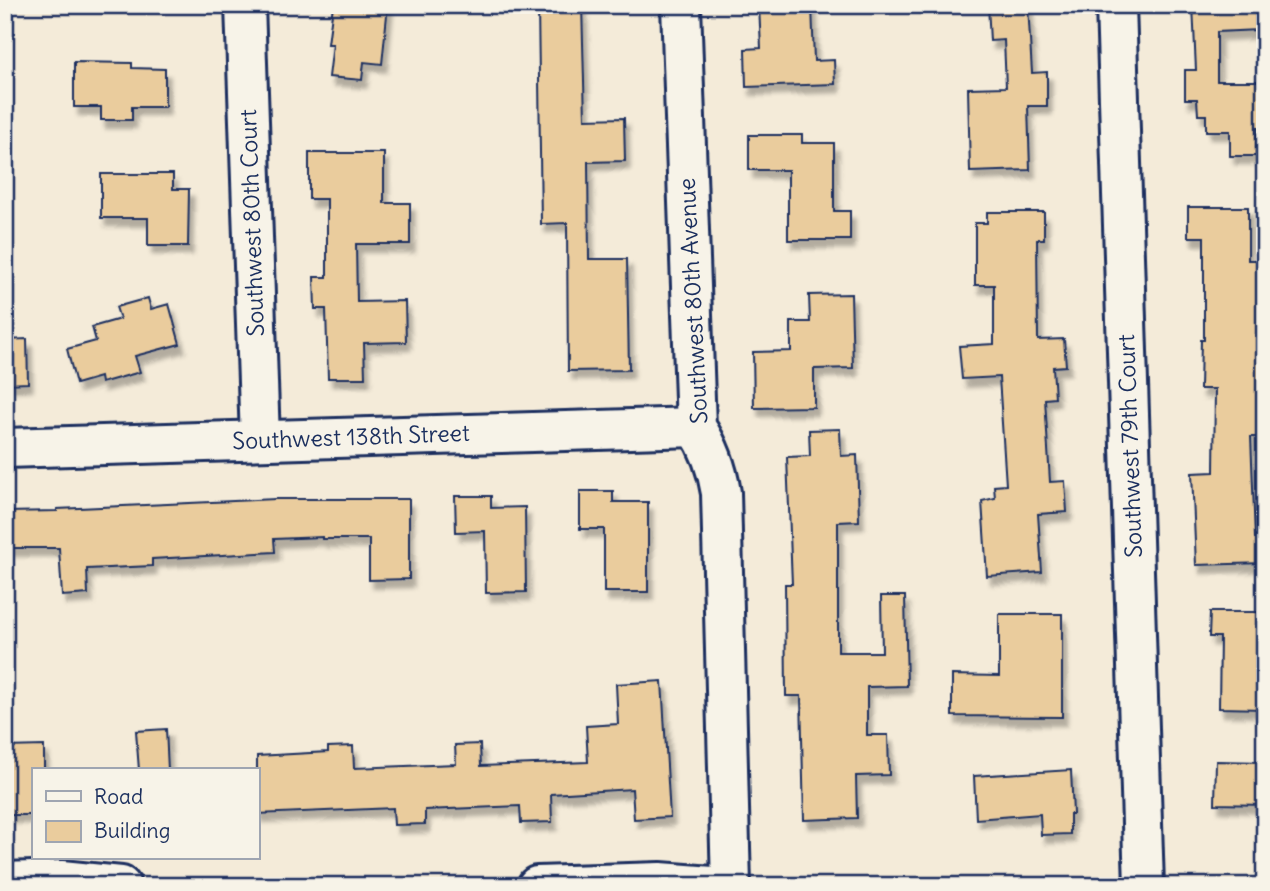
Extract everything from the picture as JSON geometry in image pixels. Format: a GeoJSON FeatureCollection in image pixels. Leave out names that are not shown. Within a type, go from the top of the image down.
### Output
{"type":"FeatureCollection","features":[{"type":"Feature","properties":{"kind":"street","name":"Southwest 80th Court"},"geometry":{"type":"LineString","coordinates":[[245,5],[260,440]]}},
{"type":"Feature","properties":{"kind":"street","name":"Southwest 80th Avenue"},"geometry":{"type":"LineString","coordinates":[[681,5],[696,427],[709,447],[721,492],[731,886]]}},
{"type":"Feature","properties":{"kind":"street","name":"Southwest 79th Court"},"geometry":{"type":"LineString","coordinates":[[1116,5],[1144,886]]}},
{"type":"Feature","properties":{"kind":"street","name":"Southwest 138th Street"},"geometry":{"type":"LineString","coordinates":[[5,448],[696,427]]}},
{"type":"Feature","properties":{"kind":"street"},"geometry":{"type":"LineString","coordinates":[[5,882],[61,880],[121,886]]}},
{"type":"Feature","properties":{"kind":"street"},"geometry":{"type":"LineString","coordinates":[[537,886],[660,882],[712,886]]}},
{"type":"Feature","properties":{"kind":"building"},"geometry":{"type":"Polygon","coordinates":[[[333,5],[388,5],[382,64],[364,62],[362,80],[329,77],[333,44],[328,44],[333,5]]]}},
{"type":"Feature","properties":{"kind":"building"},"geometry":{"type":"Polygon","coordinates":[[[538,5],[582,5],[585,119],[624,118],[625,161],[588,162],[589,259],[627,259],[629,370],[568,371],[567,223],[541,224],[538,5]]]}},
{"type":"Feature","properties":{"kind":"building"},"geometry":{"type":"Polygon","coordinates":[[[759,5],[812,5],[814,61],[834,60],[835,84],[746,87],[745,49],[761,48],[759,5]]]}},
{"type":"Feature","properties":{"kind":"building"},"geometry":{"type":"Polygon","coordinates":[[[988,5],[1028,5],[1032,73],[1047,72],[1047,106],[1028,106],[1030,170],[970,172],[968,88],[1006,87],[1004,40],[990,41],[988,5]]]}},
{"type":"Feature","properties":{"kind":"building"},"geometry":{"type":"Polygon","coordinates":[[[1193,5],[1257,5],[1258,30],[1217,32],[1217,81],[1265,81],[1265,128],[1257,127],[1256,156],[1230,156],[1230,131],[1206,131],[1206,115],[1198,115],[1197,99],[1185,99],[1185,70],[1196,70],[1193,5]]]}},
{"type":"Feature","properties":{"kind":"building"},"geometry":{"type":"Polygon","coordinates":[[[74,62],[132,63],[132,68],[165,69],[165,107],[132,107],[132,120],[101,120],[101,107],[74,107],[74,62]]]}},
{"type":"Feature","properties":{"kind":"building"},"geometry":{"type":"Polygon","coordinates":[[[749,135],[802,135],[802,143],[834,143],[834,211],[850,211],[850,240],[788,240],[788,170],[749,170],[749,135]]]}},
{"type":"Feature","properties":{"kind":"building"},"geometry":{"type":"Polygon","coordinates":[[[309,153],[384,153],[384,203],[410,203],[410,244],[356,244],[357,302],[405,301],[406,342],[364,343],[365,378],[328,378],[326,309],[315,309],[314,277],[327,277],[327,199],[309,199],[309,153]]]}},
{"type":"Feature","properties":{"kind":"building"},"geometry":{"type":"Polygon","coordinates":[[[101,174],[173,174],[173,189],[189,189],[188,246],[148,246],[148,218],[101,218],[101,174]]]}},
{"type":"Feature","properties":{"kind":"building"},"geometry":{"type":"Polygon","coordinates":[[[1188,207],[1248,207],[1248,260],[1265,260],[1264,437],[1251,437],[1255,538],[1265,538],[1265,563],[1196,565],[1192,473],[1214,472],[1215,389],[1200,389],[1201,340],[1204,340],[1204,237],[1188,237],[1188,207]]]}},
{"type":"Feature","properties":{"kind":"building"},"geometry":{"type":"Polygon","coordinates":[[[987,212],[1044,212],[1044,239],[1037,239],[1038,340],[1064,339],[1066,366],[1053,367],[1055,398],[1045,399],[1050,482],[1065,481],[1067,512],[1038,514],[1042,572],[987,576],[982,501],[995,498],[994,486],[1006,485],[999,377],[962,379],[959,346],[994,344],[994,285],[975,285],[975,223],[987,223],[987,212]]]}},
{"type":"Feature","properties":{"kind":"building"},"geometry":{"type":"Polygon","coordinates":[[[851,294],[853,368],[814,369],[814,407],[754,408],[753,352],[791,351],[791,322],[810,322],[809,295],[851,294]]]}},
{"type":"Feature","properties":{"kind":"building"},"geometry":{"type":"Polygon","coordinates":[[[148,298],[151,309],[169,304],[180,344],[135,356],[140,372],[101,383],[100,377],[76,384],[67,349],[96,341],[92,327],[120,319],[116,307],[148,298]]]}},
{"type":"Feature","properties":{"kind":"building"},"geometry":{"type":"Polygon","coordinates":[[[27,339],[28,383],[5,384],[5,340],[27,339]]]}},
{"type":"Feature","properties":{"kind":"building"},"geometry":{"type":"Polygon","coordinates":[[[840,429],[841,456],[857,455],[859,521],[838,522],[838,652],[882,652],[881,596],[905,596],[907,686],[867,687],[867,735],[888,735],[889,775],[856,776],[857,818],[804,820],[801,696],[786,696],[785,584],[792,584],[787,457],[810,456],[809,430],[840,429]]]}},
{"type":"Feature","properties":{"kind":"building"},"geometry":{"type":"Polygon","coordinates":[[[580,491],[613,491],[613,502],[648,502],[648,592],[604,592],[604,529],[580,529],[580,491]]]}},
{"type":"Feature","properties":{"kind":"building"},"geometry":{"type":"Polygon","coordinates":[[[455,496],[491,496],[491,508],[525,507],[526,592],[486,593],[485,531],[456,532],[455,496]]]}},
{"type":"Feature","properties":{"kind":"building"},"geometry":{"type":"Polygon","coordinates":[[[276,499],[409,499],[409,579],[369,580],[369,539],[274,539],[275,552],[152,559],[152,566],[87,569],[88,594],[62,596],[59,548],[5,548],[5,512],[276,499]]]}},
{"type":"Feature","properties":{"kind":"building"},"geometry":{"type":"Polygon","coordinates":[[[1210,612],[1265,612],[1265,709],[1219,708],[1220,637],[1209,637],[1210,612]]]}},
{"type":"Feature","properties":{"kind":"building"},"geometry":{"type":"Polygon","coordinates":[[[999,614],[1062,614],[1062,717],[952,716],[952,675],[999,676],[999,614]]]}},
{"type":"Feature","properties":{"kind":"building"},"geometry":{"type":"Polygon","coordinates":[[[662,681],[670,817],[634,819],[632,789],[551,794],[552,822],[521,823],[520,806],[425,810],[425,824],[394,825],[393,808],[259,814],[257,756],[328,752],[328,747],[353,746],[354,768],[456,764],[455,745],[480,744],[481,766],[588,762],[586,726],[618,724],[616,684],[662,681]]]}},
{"type":"Feature","properties":{"kind":"building"},"geometry":{"type":"Polygon","coordinates":[[[166,729],[168,768],[139,768],[136,731],[166,729]]]}},
{"type":"Feature","properties":{"kind":"building"},"geometry":{"type":"Polygon","coordinates":[[[44,746],[44,768],[32,768],[32,815],[5,815],[5,747],[44,746]]]}},
{"type":"Feature","properties":{"kind":"building"},"geometry":{"type":"Polygon","coordinates":[[[1216,761],[1265,762],[1265,805],[1215,804],[1216,761]]]}},
{"type":"Feature","properties":{"kind":"building"},"geometry":{"type":"Polygon","coordinates":[[[1071,770],[1073,814],[1070,814],[1070,834],[1041,835],[1040,814],[976,819],[974,776],[1071,770]]]}}]}
